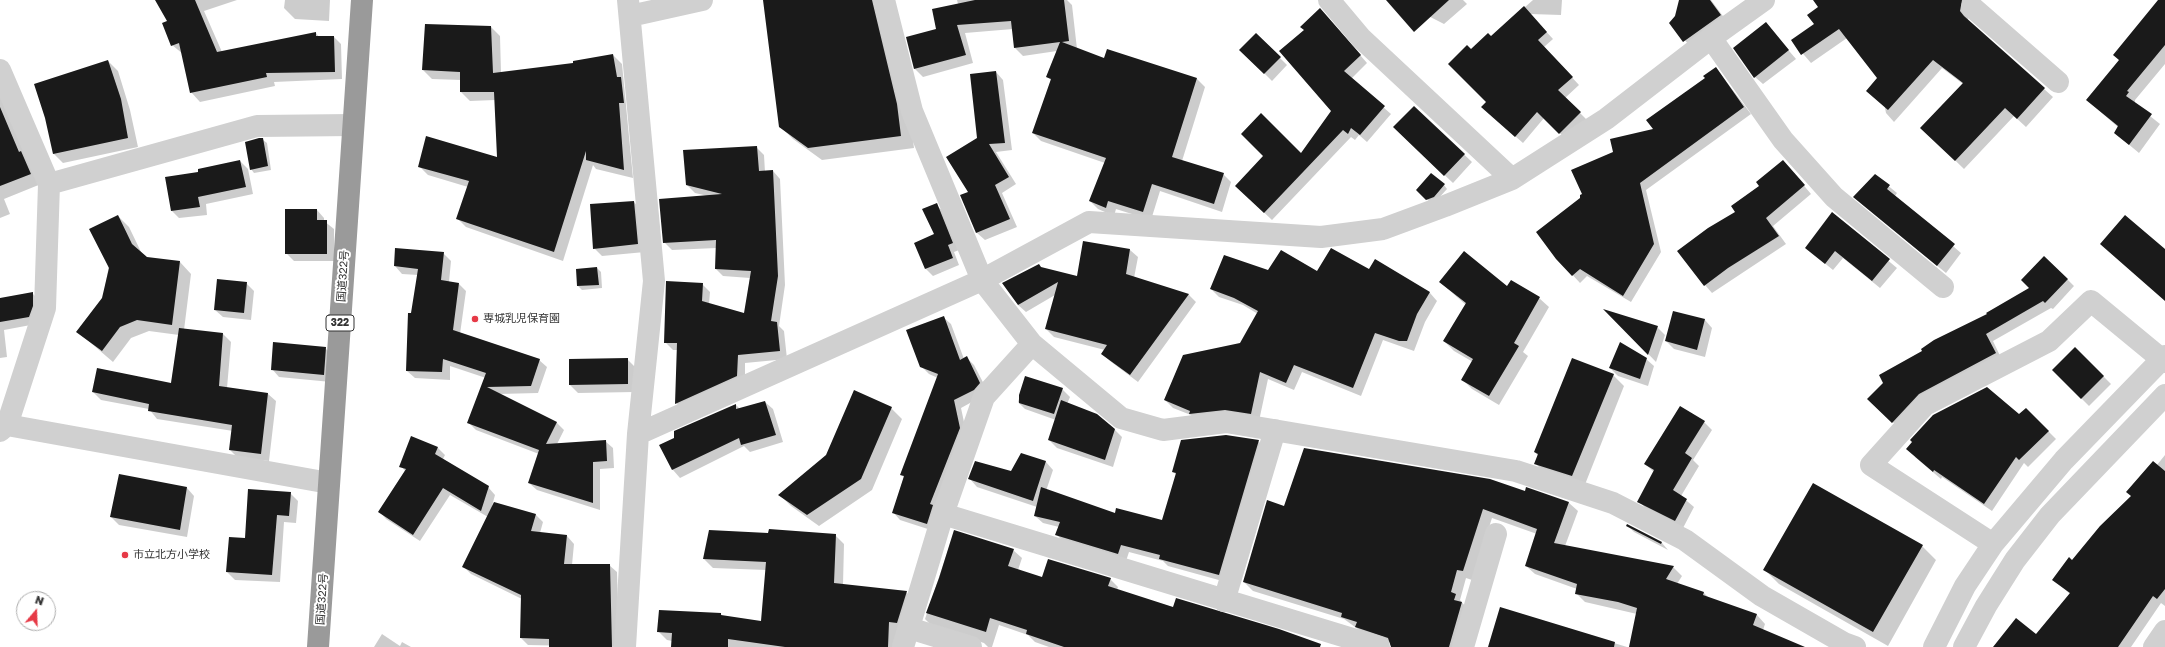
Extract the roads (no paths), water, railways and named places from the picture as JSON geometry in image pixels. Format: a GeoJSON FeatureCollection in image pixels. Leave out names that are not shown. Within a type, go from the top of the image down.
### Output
{"type":"FeatureCollection","features":[{"type":"Feature","properties":{"kind":"highway","name":"国道322号"},"geometry":{"type":"LineString","coordinates":[[318,647],[362,0]]}},
{"type":"Feature","properties":{"kind":"street"},"geometry":{"type":"LineString","coordinates":[[625,647],[638,434],[654,281],[629,8],[702,0]]}},
{"type":"Feature","properties":{"kind":"street"},"geometry":{"type":"LineString","coordinates":[[884,0],[912,111],[982,280],[1032,344],[1121,418],[1163,430],[1226,422],[1516,471],[1613,503],[1686,540],[1762,596],[1844,643],[1855,647]]}},
{"type":"Feature","properties":{"kind":"street"},"geometry":{"type":"LineString","coordinates":[[1329,0],[1361,38],[1512,179]]}},
{"type":"Feature","properties":{"kind":"street"},"geometry":{"type":"LineString","coordinates":[[638,434],[982,280],[1088,222],[1321,237],[1383,229],[1512,179],[1606,119],[1711,38],[1764,0]]}},
{"type":"Feature","properties":{"kind":"street"},"geometry":{"type":"LineString","coordinates":[[1972,7],[2058,82]]}},
{"type":"Feature","properties":{"kind":"street"},"geometry":{"type":"LineString","coordinates":[[1711,38],[1783,140],[1834,197],[1943,287]]}},
{"type":"Feature","properties":{"kind":"street"},"geometry":{"type":"LineString","coordinates":[[0,70],[49,184],[45,308],[4,428],[329,483]]}},
{"type":"Feature","properties":{"kind":"street"},"geometry":{"type":"LineString","coordinates":[[49,184],[257,126],[353,125]]}},
{"type":"Feature","properties":{"kind":"street"},"geometry":{"type":"LineString","coordinates":[[1934,647],[1965,586],[1993,544],[2064,460],[2164,359],[2092,301],[2049,341],[1925,405],[1871,465],[1993,544]]}},
{"type":"Feature","properties":{"kind":"street"},"geometry":{"type":"LineString","coordinates":[[971,647],[906,638],[943,514],[984,397],[1032,344]]}},
{"type":"Feature","properties":{"kind":"street"},"geometry":{"type":"LineString","coordinates":[[1964,647],[1986,606],[2015,560],[2050,515],[2165,395]]}},
{"type":"Feature","properties":{"kind":"street"},"geometry":{"type":"LineString","coordinates":[[1224,601],[1275,430]]}},
{"type":"Feature","properties":{"kind":"street"},"geometry":{"type":"LineString","coordinates":[[943,514],[1224,601],[1379,647]]}},
{"type":"Feature","properties":{"kind":"street"},"geometry":{"type":"LineString","coordinates":[[1463,647],[1496,534]]}},
{"type":"Feature","properties":{"kind":"street"},"geometry":{"type":"LineString","coordinates":[[2154,647],[2165,631]]}},
{"type":"Feature","properties":{"kind":"place","name":"専城乳児保育園"},"geometry":{"type":"Point","coordinates":[475,319]}},
{"type":"Feature","properties":{"kind":"place","name":"市立北方小学校"},"geometry":{"type":"Point","coordinates":[125,555]}}]}
